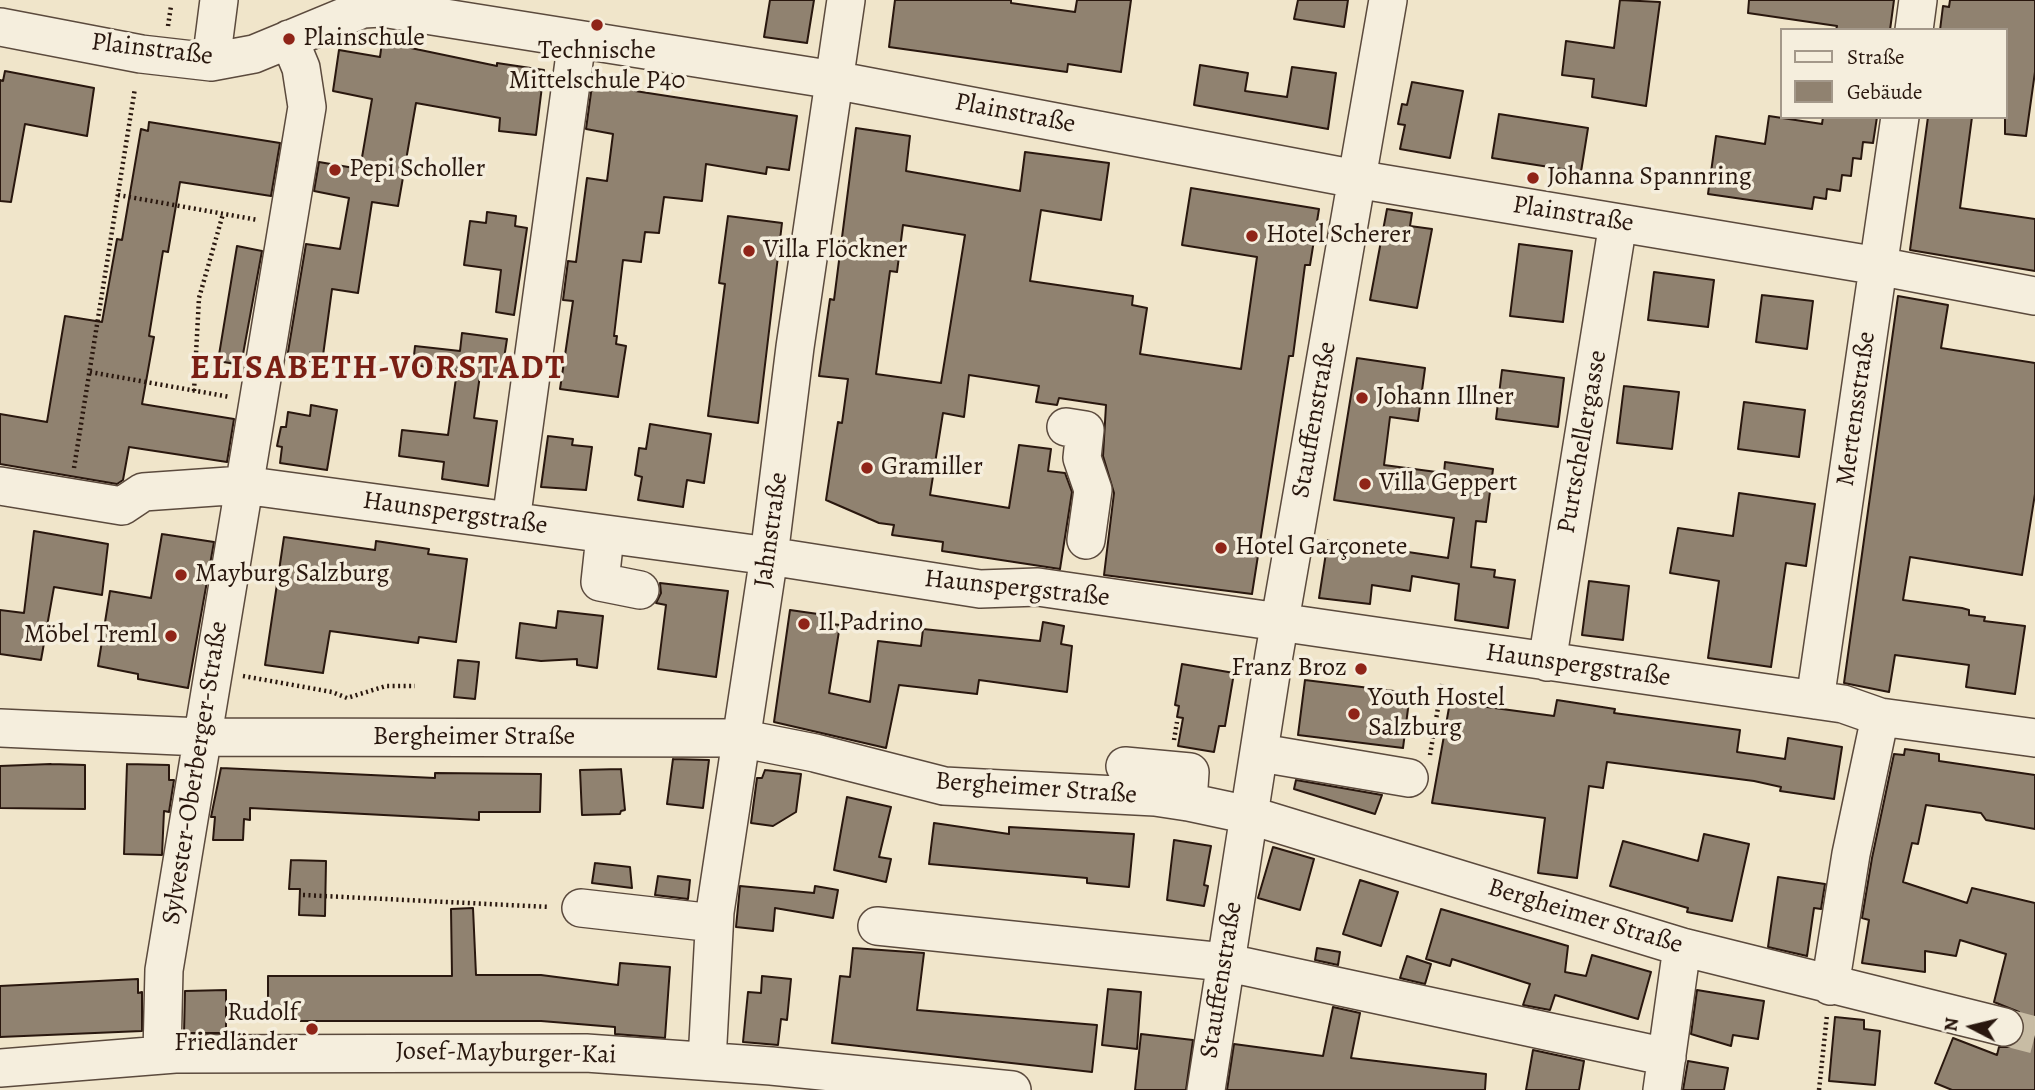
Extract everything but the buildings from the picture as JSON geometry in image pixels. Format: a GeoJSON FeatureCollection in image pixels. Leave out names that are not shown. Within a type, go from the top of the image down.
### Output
{"type":"FeatureCollection","features":[{"type":"Feature","properties":{"kind":"street"},"geometry":{"type":"LineString","coordinates":[[211,62],[219,0]]}},
{"type":"Feature","properties":{"kind":"street","name":"Jahnstraße"},"geometry":{"type":"LineString","coordinates":[[707,1061],[714,923],[739,738],[769,556],[795,347],[846,0]]}},
{"type":"Feature","properties":{"kind":"street","name":"Stauffenstraße"},"geometry":{"type":"LineString","coordinates":[[1206,1090],[1224,962],[1261,753],[1278,633],[1388,0]]}},
{"type":"Feature","properties":{"kind":"street"},"geometry":{"type":"LineString","coordinates":[[1913,28],[1918,0]]}},
{"type":"Feature","properties":{"kind":"street","name":"Plainstraße"},"geometry":{"type":"LineString","coordinates":[[0,27],[141,54],[211,62],[254,54],[343,10],[382,8],[834,80],[1356,179],[1618,223],[1686,222],[1878,266],[2035,296]]}},
{"type":"Feature","properties":{"kind":"street","name":"Sylvester-Oberberger-Straße"},"geometry":{"type":"LineString","coordinates":[[162,1054],[164,971],[307,107],[301,68],[289,39]]}},
{"type":"Feature","properties":{"kind":"street"},"geometry":{"type":"LineString","coordinates":[[510,521],[577,40]]}},
{"type":"Feature","properties":{"kind":"street","name":"Mertensstraße"},"geometry":{"type":"LineString","coordinates":[[1815,700],[1900,119]]}},
{"type":"Feature","properties":{"kind":"street","name":"Purtschellergasse"},"geometry":{"type":"LineString","coordinates":[[1547,662],[1618,223]]}},
{"type":"Feature","properties":{"kind":"street"},"geometry":{"type":"LineString","coordinates":[[1066,427],[1085,430],[1082,458],[1093,490],[1086,540]]}},
{"type":"Feature","properties":{"kind":"street","name":"Haunspergstraße"},"geometry":{"type":"LineString","coordinates":[[0,486],[122,506],[143,492],[243,485],[605,536],[769,556],[980,589],[1038,587],[1278,633],[1547,662],[1843,704],[1880,717],[2035,738]]}},
{"type":"Feature","properties":{"kind":"street"},"geometry":{"type":"LineString","coordinates":[[605,536],[600,582],[640,590]]}},
{"type":"Feature","properties":{"kind":"street"},"geometry":{"type":"LineString","coordinates":[[1278,633],[1840,724],[1880,717],[1851,854],[1830,986]]}},
{"type":"Feature","properties":{"kind":"street","name":"Bergheimer Straße"},"geometry":{"type":"LineString","coordinates":[[0,728],[201,737],[739,738],[815,753],[944,786],[1188,802],[1249,815],[1682,947],[1830,986],[2004,1027]]}},
{"type":"Feature","properties":{"kind":"street"},"geometry":{"type":"LineString","coordinates":[[1261,753],[1419,772]]}},
{"type":"Feature","properties":{"kind":"street"},"geometry":{"type":"LineString","coordinates":[[1125,766],[1190,772],[1188,802]]}},
{"type":"Feature","properties":{"kind":"street"},"geometry":{"type":"LineString","coordinates":[[581,908],[714,923]]}},
{"type":"Feature","properties":{"kind":"street"},"geometry":{"type":"LineString","coordinates":[[877,926],[1224,962],[1664,1073],[1682,947]]}},
{"type":"Feature","properties":{"kind":"street","name":"Josef-Mayburger-Kai"},"geometry":{"type":"LineString","coordinates":[[0,1068],[162,1054],[522,1052],[707,1061],[1012,1090]]}},
{"type":"Feature","properties":{"kind":"path"},"geometry":{"type":"LineString","coordinates":[[167,34],[171,6]]}},
{"type":"Feature","properties":{"kind":"path"},"geometry":{"type":"LineString","coordinates":[[74,471],[135,88]]}},
{"type":"Feature","properties":{"kind":"path"},"geometry":{"type":"LineString","coordinates":[[118,195],[260,221]]}},
{"type":"Feature","properties":{"kind":"path"},"geometry":{"type":"LineString","coordinates":[[194,391],[199,298],[223,214]]}},
{"type":"Feature","properties":{"kind":"path"},"geometry":{"type":"LineString","coordinates":[[89,372],[243,399]]}},
{"type":"Feature","properties":{"kind":"path"},"geometry":{"type":"LineString","coordinates":[[242,675],[332,692],[347,698],[386,686],[415,686]]}},
{"type":"Feature","properties":{"kind":"path"},"geometry":{"type":"LineString","coordinates":[[1419,772],[1442,684]]}},
{"type":"Feature","properties":{"kind":"path"},"geometry":{"type":"LineString","coordinates":[[303,895],[581,908]]}},
{"type":"Feature","properties":{"kind":"path"},"geometry":{"type":"LineString","coordinates":[[1819,1090],[1830,986]]}},
{"type":"Feature","properties":{"kind":"tunnel"},"geometry":{"type":"LineString","coordinates":[[2004,1027],[2035,1035]]}},
{"type":"Feature","properties":{"kind":"place","name":"Technische Mittelschule P40"},"geometry":{"type":"Point","coordinates":[597,25]}},
{"type":"Feature","properties":{"kind":"place","name":"Plainschule"},"geometry":{"type":"Point","coordinates":[289,39]}},
{"type":"Feature","properties":{"kind":"place","name":"Pepi Scholler"},"geometry":{"type":"Point","coordinates":[335,170]}},
{"type":"Feature","properties":{"kind":"place","name":"Johanna Spannring"},"geometry":{"type":"Point","coordinates":[1533,178]}},
{"type":"Feature","properties":{"kind":"place","name":"Hotel Scherer"},"geometry":{"type":"Point","coordinates":[1252,236]}},
{"type":"Feature","properties":{"kind":"place","name":"Villa Flöckner"},"geometry":{"type":"Point","coordinates":[749,251]}},
{"type":"Feature","properties":{"kind":"place","name":"Johann Illner"},"geometry":{"type":"Point","coordinates":[1362,398]}},
{"type":"Feature","properties":{"kind":"place","name":"Gramiller"},"geometry":{"type":"Point","coordinates":[867,468]}},
{"type":"Feature","properties":{"kind":"place","name":"Villa Geppert"},"geometry":{"type":"Point","coordinates":[1365,484]}},
{"type":"Feature","properties":{"kind":"place","name":"Hotel Garçonete"},"geometry":{"type":"Point","coordinates":[1221,548]}},
{"type":"Feature","properties":{"kind":"place","name":"Mayburg Salzburg"},"geometry":{"type":"Point","coordinates":[181,575]}},
{"type":"Feature","properties":{"kind":"place","name":"Il Padrino"},"geometry":{"type":"Point","coordinates":[804,624]}},
{"type":"Feature","properties":{"kind":"place","name":"Möbel Treml"},"geometry":{"type":"Point","coordinates":[171,636]}},
{"type":"Feature","properties":{"kind":"place","name":"Franz Broz"},"geometry":{"type":"Point","coordinates":[1361,669]}},
{"type":"Feature","properties":{"kind":"place","name":"Youth Hostel Salzburg"},"geometry":{"type":"Point","coordinates":[1354,714]}},
{"type":"Feature","properties":{"kind":"place","name":"Rudolf Friedländer"},"geometry":{"type":"Point","coordinates":[312,1029]}},
{"type":"Feature","properties":{"kind":"district","name":"ELISABETH-VORSTADT"},"geometry":{"type":"Point","coordinates":[378,370]}}]}
